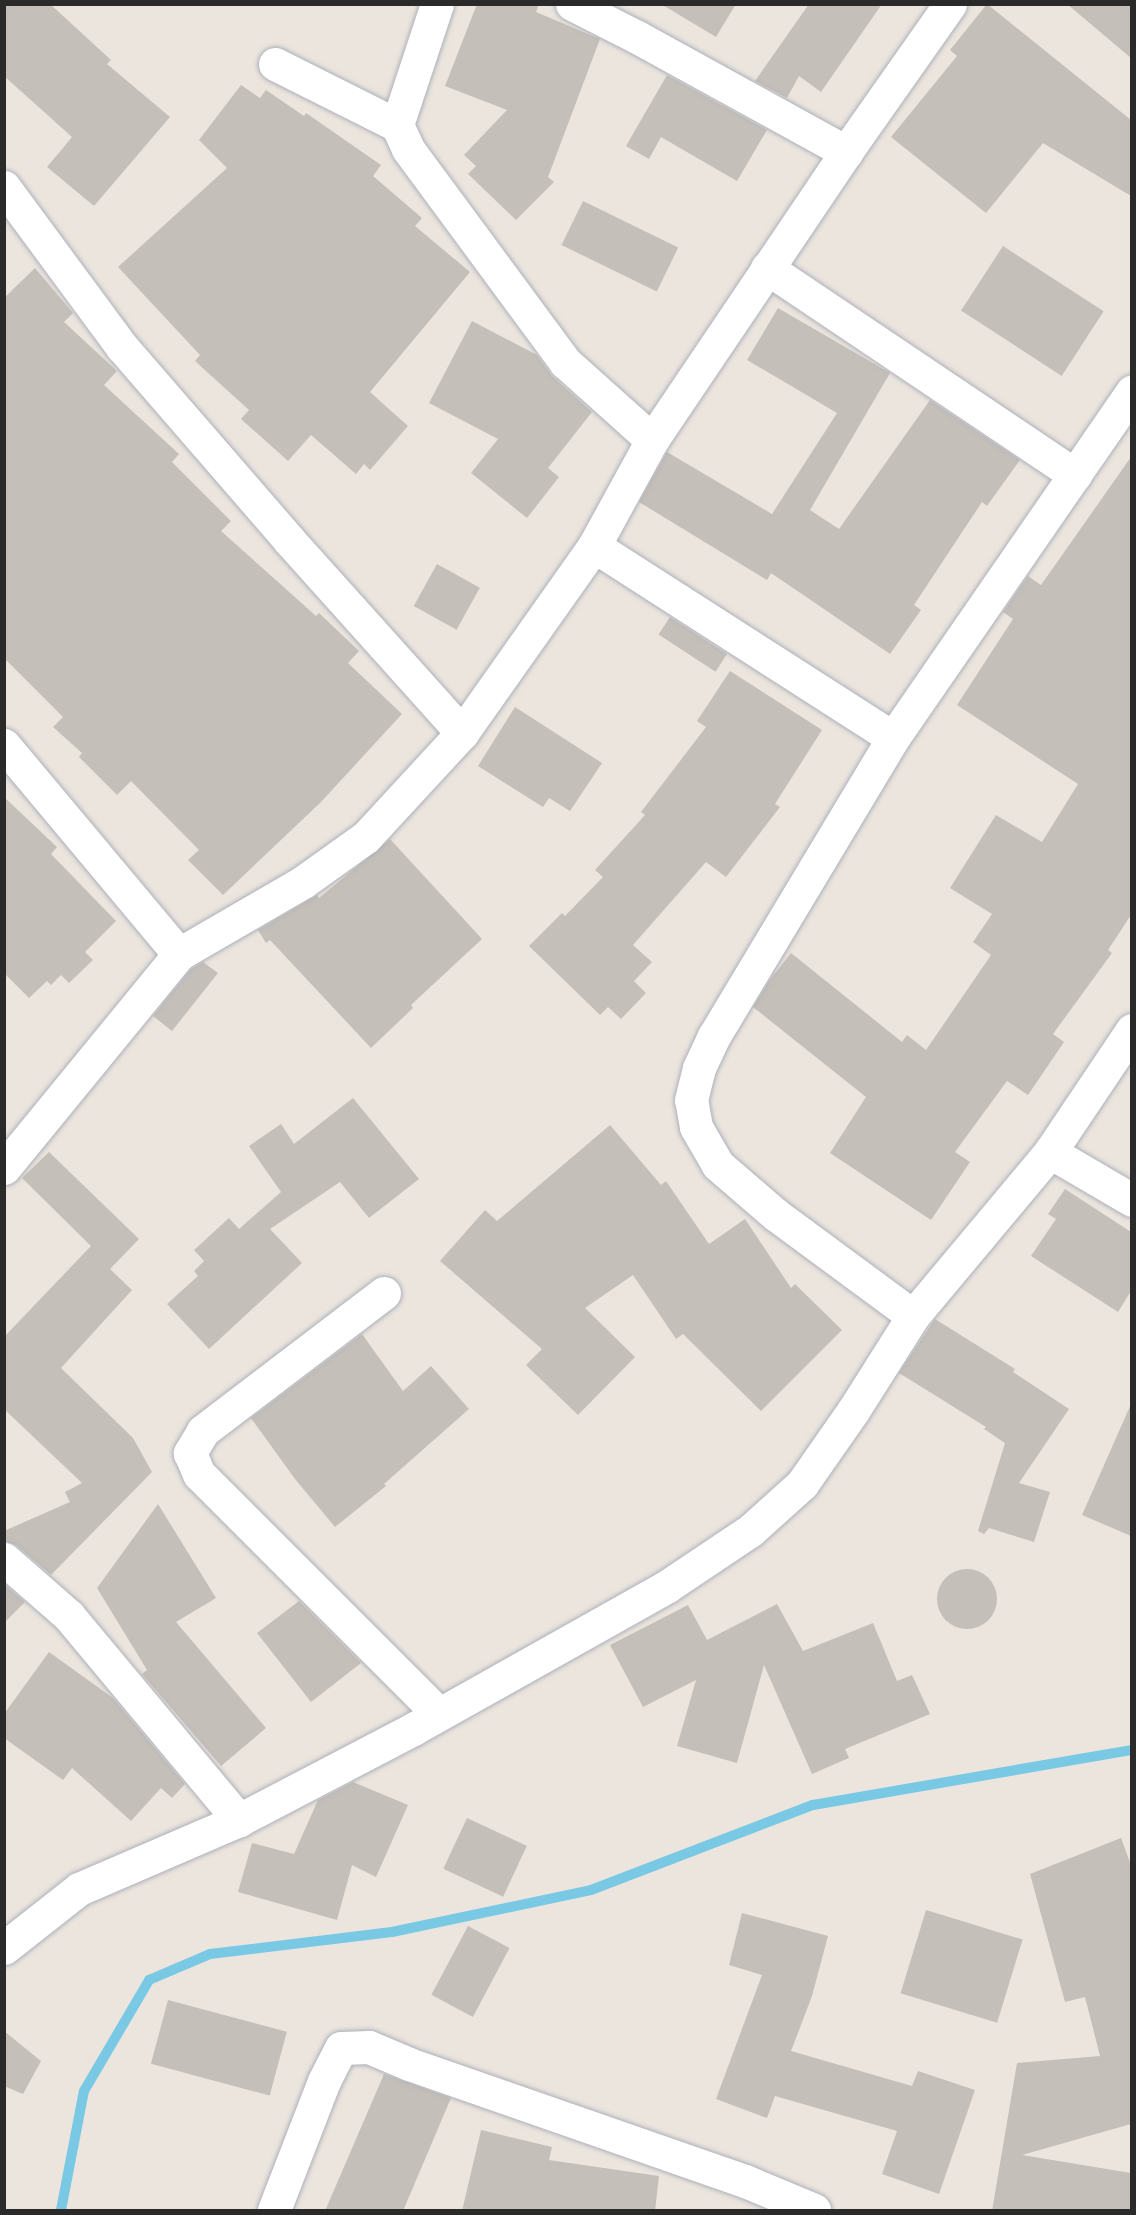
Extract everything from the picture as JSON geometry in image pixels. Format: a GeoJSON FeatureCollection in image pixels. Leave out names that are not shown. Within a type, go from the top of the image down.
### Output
{"type":"FeatureCollection","features":[{"type":"Feature","properties":{"kind":"street"},"geometry":{"type":"LineString","coordinates":[[397,125],[437,4]]}},
{"type":"Feature","properties":{"kind":"street"},"geometry":{"type":"LineString","coordinates":[[572,4],[637,37],[846,152]]}},
{"type":"Feature","properties":{"kind":"street"},"geometry":{"type":"LineString","coordinates":[[4,1168],[179,954],[303,882],[366,837],[462,733],[594,546],[652,440],[846,152],[950,4]]}},
{"type":"Feature","properties":{"kind":"street"},"geometry":{"type":"LineString","coordinates":[[275,64],[397,125],[408,149],[565,362],[652,440]]}},
{"type":"Feature","properties":{"kind":"street"},"geometry":{"type":"LineString","coordinates":[[4,187],[122,347],[289,540],[462,733]]}},
{"type":"Feature","properties":{"kind":"street"},"geometry":{"type":"LineString","coordinates":[[767,268],[1075,476]]}},
{"type":"Feature","properties":{"kind":"street"},"geometry":{"type":"LineString","coordinates":[[914,1316],[776,1215],[718,1165],[696,1127],[691,1100],[699,1068],[714,1036],[893,738],[1131,392]]}},
{"type":"Feature","properties":{"kind":"street"},"geometry":{"type":"LineString","coordinates":[[594,546],[893,738]]}},
{"type":"Feature","properties":{"kind":"street"},"geometry":{"type":"LineString","coordinates":[[4,745],[179,954]]}},
{"type":"Feature","properties":{"kind":"street"},"geometry":{"type":"LineString","coordinates":[[4,1948],[79,1889],[239,1820],[439,1714],[666,1587],[751,1530],[802,1484],[853,1411],[914,1316],[1050,1152],[1131,1030]]}},
{"type":"Feature","properties":{"kind":"street"},"geometry":{"type":"LineString","coordinates":[[1050,1152],[1131,1200]]}},
{"type":"Feature","properties":{"kind":"street"},"geometry":{"type":"LineString","coordinates":[[384,1293],[203,1431],[190,1453],[199,1474],[439,1714]]}},
{"type":"Feature","properties":{"kind":"street"},"geometry":{"type":"LineString","coordinates":[[4,1559],[69,1616],[239,1820]]}},
{"type":"Feature","properties":{"kind":"street"},"geometry":{"type":"LineString","coordinates":[[274,2211],[324,2081],[341,2048],[369,2047],[409,2064],[745,2181],[814,2211]]}},
{"type":"Feature","properties":{"kind":"building"},"geometry":{"type":"Polygon","coordinates":[[[4,4],[50,4],[111,60],[107,64],[170,117],[94,206],[47,167],[72,137],[4,76],[4,4]]]}},
{"type":"Feature","properties":{"kind":"building"},"geometry":{"type":"Polygon","coordinates":[[[477,4],[539,4],[536,12],[600,39],[548,177],[554,182],[516,220],[468,174],[476,166],[464,155],[507,110],[445,86],[477,4]]]}},
{"type":"Feature","properties":{"kind":"building"},"geometry":{"type":"Polygon","coordinates":[[[661,4],[736,4],[716,37],[661,4]]]}},
{"type":"Feature","properties":{"kind":"building"},"geometry":{"type":"Polygon","coordinates":[[[809,4],[882,4],[821,92],[799,76],[787,98],[755,81],[809,4]]]}},
{"type":"Feature","properties":{"kind":"building"},"geometry":{"type":"Polygon","coordinates":[[[987,4],[1131,120],[1131,196],[1043,143],[986,213],[891,137],[957,56],[950,50],[987,4]]]}},
{"type":"Feature","properties":{"kind":"building"},"geometry":{"type":"Polygon","coordinates":[[[1067,4],[1131,4],[1131,58],[1067,4]]]}},
{"type":"Feature","properties":{"kind":"building"},"geometry":{"type":"Polygon","coordinates":[[[667,75],[767,130],[737,181],[661,137],[649,159],[626,146],[667,75]]]}},
{"type":"Feature","properties":{"kind":"building"},"geometry":{"type":"Polygon","coordinates":[[[241,85],[260,98],[266,90],[304,116],[306,113],[381,165],[373,176],[422,218],[415,226],[470,272],[370,392],[408,426],[370,470],[364,464],[356,474],[311,435],[288,461],[241,419],[249,410],[195,361],[200,355],[118,267],[227,168],[199,140],[241,85]]]}},
{"type":"Feature","properties":{"kind":"building"},"geometry":{"type":"Polygon","coordinates":[[[583,201],[678,247],[657,292],[562,245],[583,201]]]}},
{"type":"Feature","properties":{"kind":"building"},"geometry":{"type":"Polygon","coordinates":[[[1003,246],[1104,311],[1062,376],[961,311],[1003,246]]]}},
{"type":"Feature","properties":{"kind":"building"},"geometry":{"type":"Polygon","coordinates":[[[35,268],[73,313],[64,322],[117,371],[104,385],[179,454],[172,462],[231,521],[221,531],[316,616],[319,613],[359,651],[348,663],[402,714],[321,802],[223,895],[188,860],[199,850],[131,781],[117,795],[79,757],[82,753],[53,727],[63,717],[4,658],[4,298],[35,268]]]}},
{"type":"Feature","properties":{"kind":"building"},"geometry":{"type":"Polygon","coordinates":[[[778,308],[890,373],[810,510],[839,529],[930,400],[1020,460],[987,506],[982,502],[914,605],[921,610],[890,654],[771,573],[767,580],[639,502],[667,452],[772,514],[837,413],[747,360],[778,308]]]}},
{"type":"Feature","properties":{"kind":"building"},"geometry":{"type":"Polygon","coordinates":[[[472,321],[537,355],[552,376],[592,412],[548,468],[559,477],[527,518],[471,473],[498,439],[429,403],[472,321]]]}},
{"type":"Feature","properties":{"kind":"building"},"geometry":{"type":"Polygon","coordinates":[[[1131,457],[1131,915],[1108,950],[1112,953],[1053,1034],[1064,1042],[1028,1095],[1007,1081],[955,1152],[970,1162],[931,1220],[830,1153],[866,1097],[753,1007],[769,981],[791,953],[902,1042],[907,1035],[926,1050],[991,955],[973,942],[992,914],[950,888],[996,815],[1042,842],[1078,784],[957,705],[1013,619],[1003,612],[1028,576],[1041,585],[1131,457]]]}},
{"type":"Feature","properties":{"kind":"building"},"geometry":{"type":"Polygon","coordinates":[[[437,564],[480,588],[457,630],[414,606],[437,564]]]}},
{"type":"Feature","properties":{"kind":"building"},"geometry":{"type":"Polygon","coordinates":[[[670,617],[727,654],[716,672],[659,635],[670,617]]]}},
{"type":"Feature","properties":{"kind":"building"},"geometry":{"type":"Polygon","coordinates":[[[730,671],[822,730],[775,804],[780,807],[726,877],[706,862],[633,945],[652,962],[634,981],[646,993],[621,1019],[608,1007],[600,1015],[529,946],[562,913],[565,916],[603,877],[595,870],[645,815],[641,812],[706,727],[697,721],[730,671]]]}},
{"type":"Feature","properties":{"kind":"building"},"geometry":{"type":"Polygon","coordinates":[[[515,707],[602,763],[570,811],[549,798],[543,807],[478,766],[515,707]]]}},
{"type":"Feature","properties":{"kind":"building"},"geometry":{"type":"Polygon","coordinates":[[[4,797],[57,847],[51,854],[116,921],[85,952],[93,960],[69,983],[61,975],[51,985],[47,981],[29,998],[4,973],[4,797]]]}},
{"type":"Feature","properties":{"kind":"building"},"geometry":{"type":"Polygon","coordinates":[[[390,839],[482,939],[411,1005],[413,1008],[371,1048],[270,940],[266,943],[258,930],[317,895],[319,898],[390,839]]]}},
{"type":"Feature","properties":{"kind":"building"},"geometry":{"type":"Polygon","coordinates":[[[203,962],[218,973],[172,1031],[153,1016],[191,969],[203,962]]]}},
{"type":"Feature","properties":{"kind":"building"},"geometry":{"type":"Polygon","coordinates":[[[353,1098],[419,1179],[369,1218],[340,1182],[270,1229],[302,1263],[209,1349],[167,1304],[198,1276],[194,1271],[204,1261],[194,1250],[229,1218],[239,1229],[281,1192],[249,1146],[281,1124],[294,1144],[353,1098]]]}},
{"type":"Feature","properties":{"kind":"building"},"geometry":{"type":"Polygon","coordinates":[[[610,1125],[661,1185],[666,1181],[709,1244],[745,1219],[791,1288],[795,1284],[842,1330],[761,1411],[683,1334],[676,1339],[633,1275],[585,1308],[635,1357],[578,1415],[526,1365],[542,1349],[440,1261],[485,1210],[497,1221],[610,1125]]]}},
{"type":"Feature","properties":{"kind":"building"},"geometry":{"type":"Polygon","coordinates":[[[49,1152],[139,1239],[110,1269],[132,1290],[61,1368],[133,1438],[152,1472],[51,1575],[16,1545],[4,1541],[4,1531],[70,1502],[65,1492],[82,1483],[4,1409],[4,1337],[91,1246],[22,1178],[49,1152]]]}},
{"type":"Feature","properties":{"kind":"building"},"geometry":{"type":"Polygon","coordinates":[[[1065,1189],[1131,1232],[1131,1291],[1118,1312],[1031,1256],[1056,1219],[1048,1214],[1065,1189]]]}},
{"type":"Feature","properties":{"kind":"building"},"geometry":{"type":"Polygon","coordinates":[[[935,1319],[1015,1369],[1013,1372],[1069,1409],[1019,1483],[1050,1492],[1034,1542],[989,1528],[984,1534],[978,1531],[1005,1443],[984,1429],[986,1427],[899,1373],[935,1319]]]}},
{"type":"Feature","properties":{"kind":"building"},"geometry":{"type":"Polygon","coordinates":[[[362,1334],[403,1391],[431,1366],[469,1409],[384,1484],[386,1486],[335,1527],[295,1479],[251,1418],[362,1334]]]}},
{"type":"Feature","properties":{"kind":"building"},"geometry":{"type":"Polygon","coordinates":[[[1131,1404],[1131,1536],[1082,1515],[1131,1404]]]}},
{"type":"Feature","properties":{"kind":"building"},"geometry":{"type":"Polygon","coordinates":[[[158,1504],[216,1598],[176,1622],[266,1728],[221,1766],[142,1674],[147,1670],[97,1588],[158,1504]]]}},
{"type":"Feature","properties":{"kind":"building"},"geometry":{"type":"Polygon","coordinates":[[[967,1569],[988,1578],[997,1599],[988,1620],[967,1629],[946,1620],[937,1599],[946,1578],[967,1569]]]}},
{"type":"Feature","properties":{"kind":"building"},"geometry":{"type":"Polygon","coordinates":[[[4,1584],[25,1602],[4,1623],[4,1584]]]}},
{"type":"Feature","properties":{"kind":"building"},"geometry":{"type":"Polygon","coordinates":[[[299,1601],[361,1663],[311,1702],[257,1633],[299,1601]]]}},
{"type":"Feature","properties":{"kind":"building"},"geometry":{"type":"Polygon","coordinates":[[[777,1604],[803,1651],[873,1623],[897,1681],[912,1675],[930,1714],[845,1749],[849,1758],[812,1774],[764,1665],[737,1763],[677,1746],[696,1680],[643,1707],[610,1645],[688,1605],[707,1640],[777,1604]]]}},
{"type":"Feature","properties":{"kind":"building"},"geometry":{"type":"Polygon","coordinates":[[[49,1652],[113,1698],[185,1784],[172,1798],[161,1788],[131,1821],[72,1768],[63,1780],[4,1738],[4,1714],[49,1652]]]}},
{"type":"Feature","properties":{"kind":"building"},"geometry":{"type":"Polygon","coordinates":[[[353,1782],[408,1805],[376,1877],[352,1865],[337,1920],[238,1892],[252,1843],[294,1854],[318,1800],[353,1782]]]}},
{"type":"Feature","properties":{"kind":"building"},"geometry":{"type":"Polygon","coordinates":[[[467,1818],[527,1846],[503,1897],[443,1869],[467,1818]]]}},
{"type":"Feature","properties":{"kind":"building"},"geometry":{"type":"Polygon","coordinates":[[[1121,1838],[1131,1865],[1131,2124],[1022,2155],[1131,2173],[1131,2211],[992,2211],[1017,2063],[1100,2056],[1085,1997],[1065,2002],[1030,1874],[1121,1838]]]}},
{"type":"Feature","properties":{"kind":"building"},"geometry":{"type":"Polygon","coordinates":[[[926,1910],[1023,1940],[997,2023],[901,1993],[926,1910]]]}},
{"type":"Feature","properties":{"kind":"building"},"geometry":{"type":"Polygon","coordinates":[[[742,1913],[828,1936],[812,1996],[791,2051],[912,2086],[918,2071],[975,2090],[939,2194],[882,2174],[897,2131],[775,2096],[767,2118],[716,2099],[762,1975],[729,1965],[742,1913]]]}},
{"type":"Feature","properties":{"kind":"building"},"geometry":{"type":"Polygon","coordinates":[[[468,1926],[509,1948],[473,2017],[431,1995],[468,1926]]]}},
{"type":"Feature","properties":{"kind":"building"},"geometry":{"type":"Polygon","coordinates":[[[168,2000],[287,2032],[270,2096],[151,2064],[168,2000]]]}},
{"type":"Feature","properties":{"kind":"building"},"geometry":{"type":"Polygon","coordinates":[[[4,2031],[41,2061],[23,2094],[4,2086],[4,2031]]]}},
{"type":"Feature","properties":{"kind":"building"},"geometry":{"type":"Polygon","coordinates":[[[384,2074],[451,2098],[403,2211],[325,2211],[384,2074]]]}},
{"type":"Feature","properties":{"kind":"building"},"geometry":{"type":"Polygon","coordinates":[[[481,2130],[552,2147],[549,2160],[659,2176],[655,2211],[462,2211],[481,2130]]]}},
{"type":"Feature","properties":{"kind":"waterway"},"geometry":{"type":"LineString","coordinates":[[61,2210],[84,2091],[149,1980],[210,1954],[392,1932],[591,1890],[813,1805],[1132,1750]]}}]}
